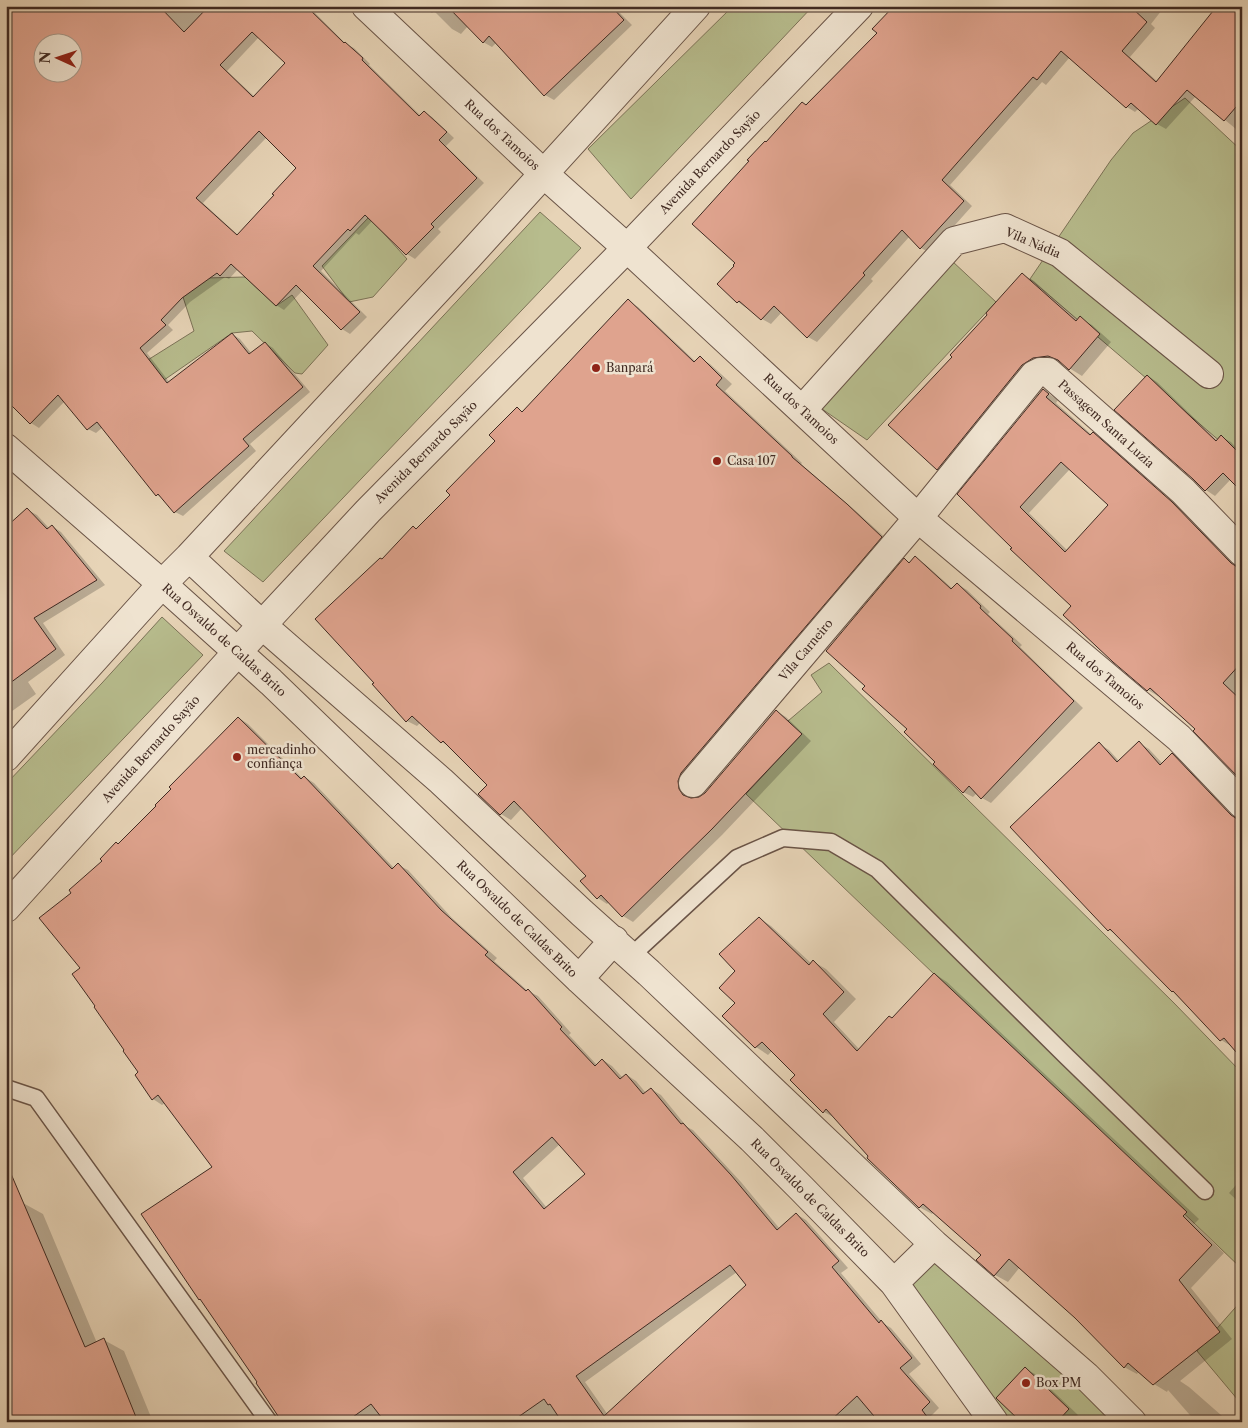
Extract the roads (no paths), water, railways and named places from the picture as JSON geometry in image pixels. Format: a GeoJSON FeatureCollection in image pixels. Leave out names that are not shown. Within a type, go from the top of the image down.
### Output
{"type":"FeatureCollection","features":[{"type":"Feature","properties":{"kind":"street","name":"Rua dos Tamoios"},"geometry":{"type":"LineString","coordinates":[[366,6],[544,174],[627,248],[918,518],[1179,738],[1242,804]]}},
{"type":"Feature","properties":{"kind":"street"},"geometry":{"type":"LineString","coordinates":[[6,757],[162,584],[544,174],[696,6]]}},
{"type":"Feature","properties":{"kind":"street","name":"Avenida Bernardo Sayão"},"geometry":{"type":"LineString","coordinates":[[6,908],[262,625],[368,511],[627,248],[859,6]]}},
{"type":"Feature","properties":{"kind":"street","name":"Vila Nádia"},"geometry":{"type":"LineString","coordinates":[[802,410],[954,241],[1005,228],[1060,253],[1208,374]]}},
{"type":"Feature","properties":{"kind":"street","name":"Passagem Santa Luzia"},"geometry":{"type":"LineString","coordinates":[[918,518],[1034,375],[1040,372],[1048,372],[1183,491],[1242,552]]}},
{"type":"Feature","properties":{"kind":"street","name":"Rua Osvaldo de Caldas Brito"},"geometry":{"type":"LineString","coordinates":[[6,448],[238,652],[579,979],[752,1138],[894,1283],[994,1422]]}},
{"type":"Feature","properties":{"kind":"street","name":"Vila Carneiro"},"geometry":{"type":"LineString","coordinates":[[693,783],[918,518]]}},
{"type":"Feature","properties":{"kind":"street"},"geometry":{"type":"LineString","coordinates":[[189,557],[262,625],[441,782],[622,948],[934,1244],[1086,1376],[1132,1422]]}},
{"type":"Feature","properties":{"kind":"street"},"geometry":{"type":"LineString","coordinates":[[579,979],[622,948]]}},
{"type":"Feature","properties":{"kind":"street"},"geometry":{"type":"LineString","coordinates":[[894,1283],[934,1244]]}},
{"type":"Feature","properties":{"kind":"lane"},"geometry":{"type":"LineString","coordinates":[[622,948],[737,858],[783,838],[831,842],[877,869],[1205,1191]]}},
{"type":"Feature","properties":{"kind":"lane"},"geometry":{"type":"LineString","coordinates":[[6,1088],[36,1098],[269,1422]]}},
{"type":"Feature","properties":{"kind":"place","name":"Banpará"},"geometry":{"type":"Point","coordinates":[596,368]}},
{"type":"Feature","properties":{"kind":"place","name":"Casa 107"},"geometry":{"type":"Point","coordinates":[717,461]}},
{"type":"Feature","properties":{"kind":"place","name":"mercadinho confiança"},"geometry":{"type":"Point","coordinates":[237,757]}},
{"type":"Feature","properties":{"kind":"place","name":"Box PM"},"geometry":{"type":"Point","coordinates":[1026,1383]}}]}
